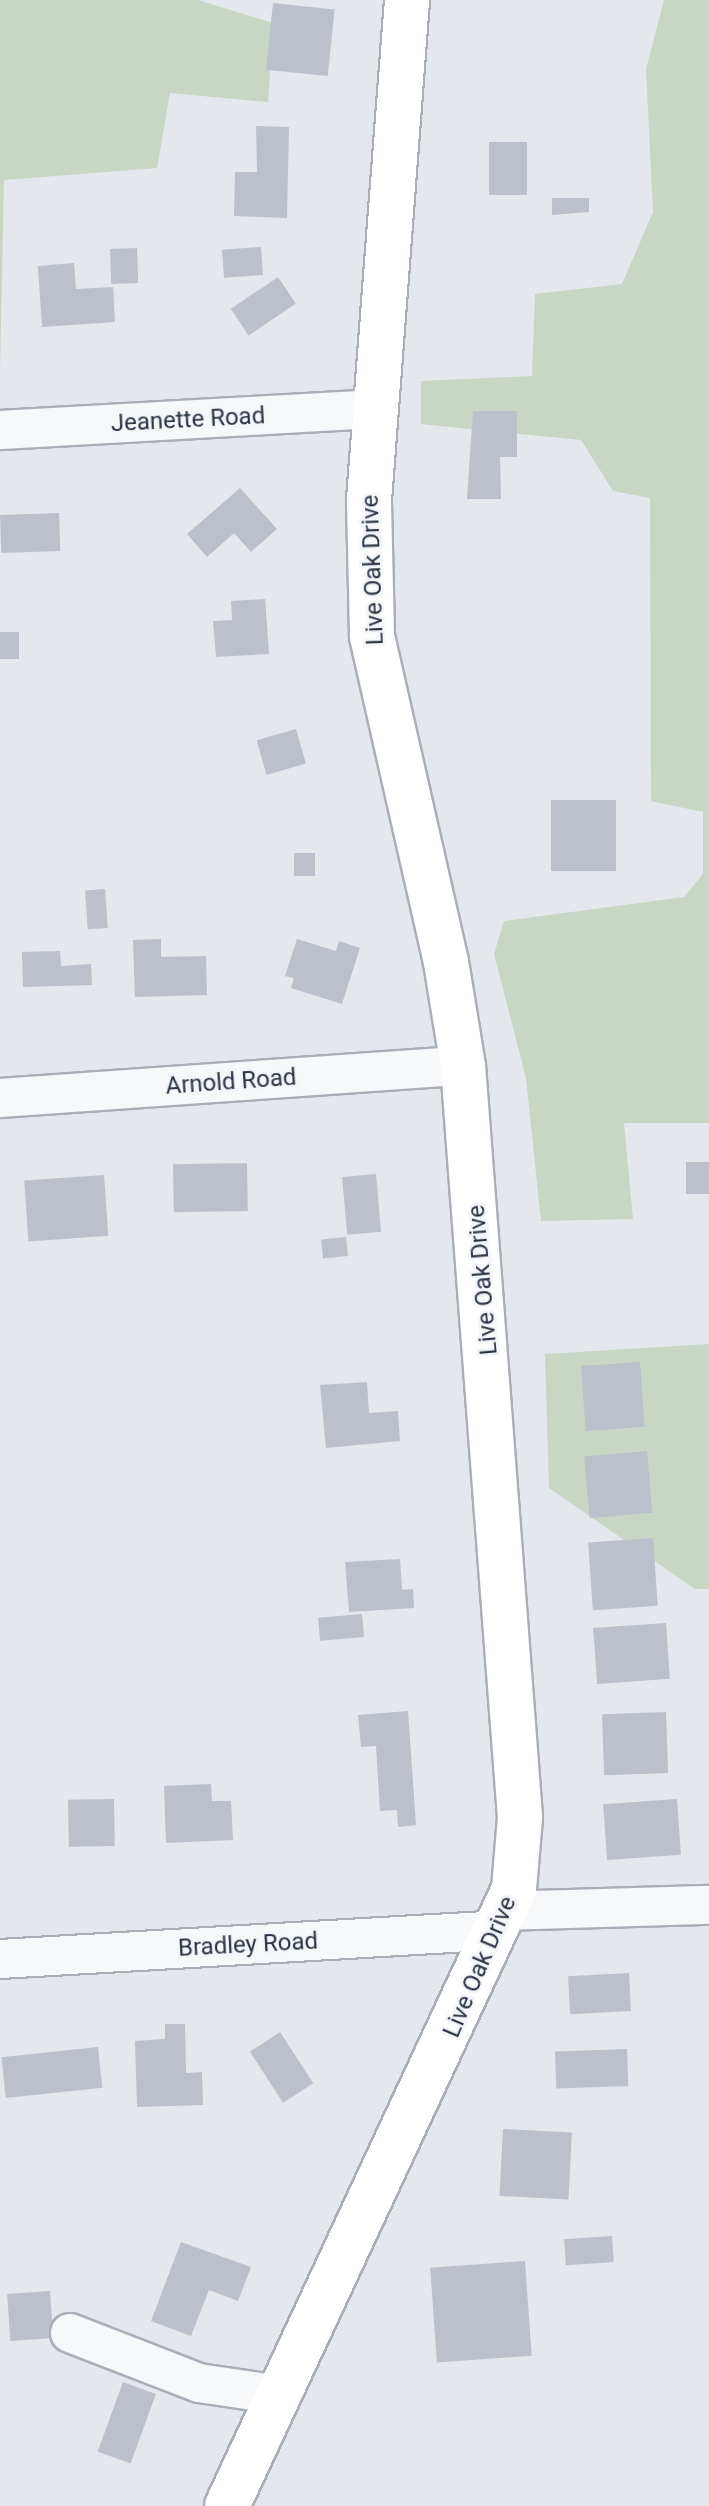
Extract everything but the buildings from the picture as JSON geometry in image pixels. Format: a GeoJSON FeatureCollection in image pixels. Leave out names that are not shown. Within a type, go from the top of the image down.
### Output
{"type":"FeatureCollection","features":[{"type":"Feature","properties":{"kind":"main road","name":"Live Oak Drive"},"geometry":{"type":"LineString","coordinates":[[227,2506],[514,1889],[520,1817],[463,1066],[446,962],[372,635],[376,409],[407,0]]}},
{"type":"Feature","properties":{"kind":"street","name":"Jeanette Road"},"geometry":{"type":"LineString","coordinates":[[0,430],[376,409]]}},
{"type":"Feature","properties":{"kind":"street","name":"Arnold Road"},"geometry":{"type":"LineString","coordinates":[[0,1098],[463,1066]]}},
{"type":"Feature","properties":{"kind":"street","name":"Bradley Road"},"geometry":{"type":"LineString","coordinates":[[0,1959],[709,1905]]}},
{"type":"Feature","properties":{"kind":"street"},"geometry":{"type":"LineString","coordinates":[[70,2333],[199,2383],[280,2395]]}},
{"type":"Feature","properties":{"kind":"green space"},"geometry":{"type":"Polygon","coordinates":[[[0,0],[198,0],[273,23],[268,102],[170,93],[157,168],[4,180],[0,371],[0,0]]]}},
{"type":"Feature","properties":{"kind":"green space"},"geometry":{"type":"Polygon","coordinates":[[[664,0],[709,0],[709,1123],[624,1123],[633,1219],[541,1221],[526,1078],[494,954],[504,921],[684,897],[703,874],[703,812],[651,801],[650,498],[613,491],[581,440],[421,424],[421,381],[532,376],[535,294],[622,284],[653,212],[646,69],[664,0]]]}},
{"type":"Feature","properties":{"kind":"green space"},"geometry":{"type":"Polygon","coordinates":[[[709,1344],[709,1589],[695,1589],[549,1488],[545,1354],[709,1344]]]}}]}
